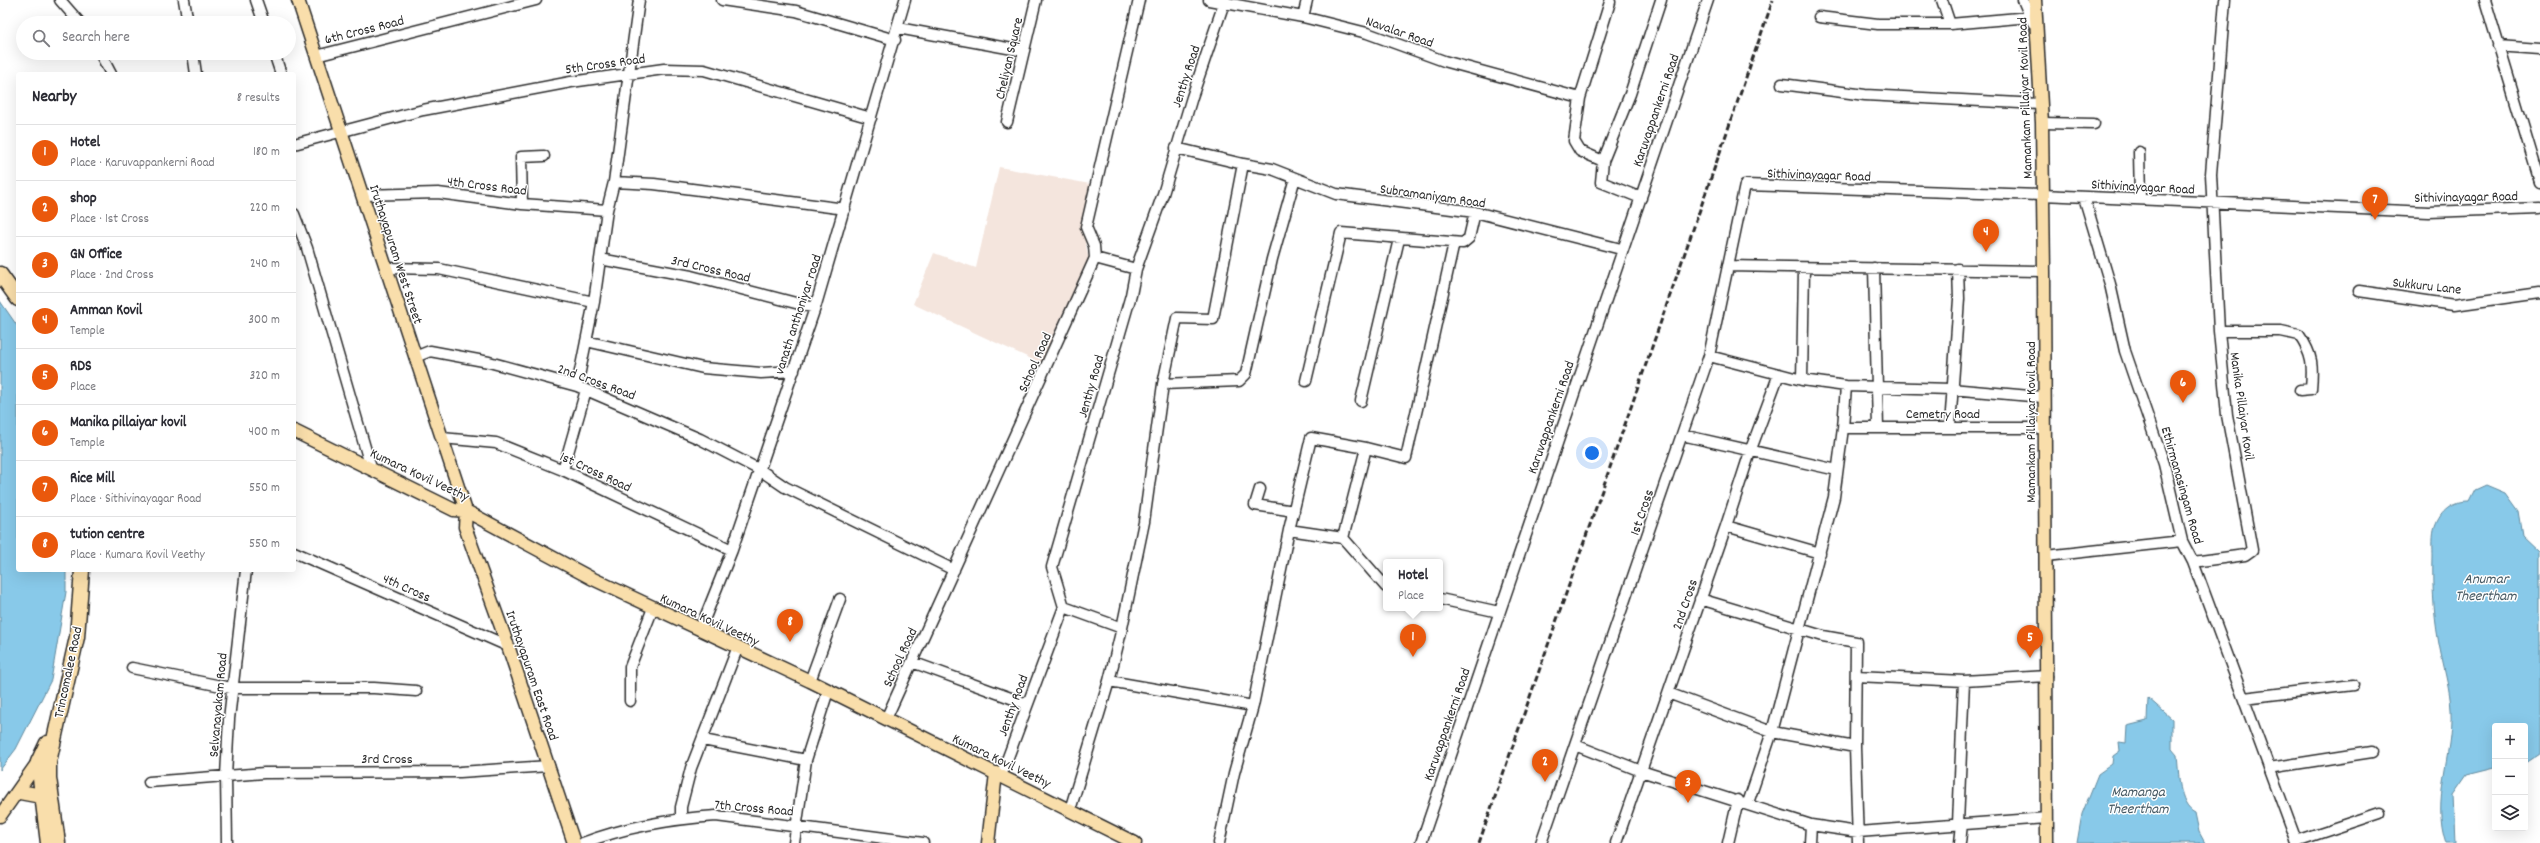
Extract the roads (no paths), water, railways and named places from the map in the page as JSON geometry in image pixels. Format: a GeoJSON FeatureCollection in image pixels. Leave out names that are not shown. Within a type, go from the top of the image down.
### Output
{"type":"FeatureCollection","features":[{"type":"Feature","properties":{"kind":"highway"},"geometry":{"type":"LineString","coordinates":[[0,274],[16,296]]}},
{"type":"Feature","properties":{"kind":"highway","name":"Trincomalee Road"},"geometry":{"type":"LineString","coordinates":[[48,843],[41,796],[77,637],[82,572]]}},
{"type":"Feature","properties":{"kind":"highway","name":"Trincomalee Road"},"geometry":{"type":"LineString","coordinates":[[56,726],[38,762],[44,780],[58,843]]}},
{"type":"Feature","properties":{"kind":"highway"},"geometry":{"type":"LineString","coordinates":[[15,795],[41,796]]}},
{"type":"Feature","properties":{"kind":"main road","name":"Iruthayapuram West Street"},"geometry":{"type":"LineString","coordinates":[[298,0],[442,438],[465,515]]}},
{"type":"Feature","properties":{"kind":"main road","name":"Mamankam Pillaiyar Kovil Road"},"geometry":{"type":"LineString","coordinates":[[2035,0],[2042,123],[2047,843]]}},
{"type":"Feature","properties":{"kind":"main road","name":"Kumara Kovil Veethy"},"geometry":{"type":"LineString","coordinates":[[296,432],[737,649],[810,681],[1135,843]]}},
{"type":"Feature","properties":{"kind":"main road","name":"Iruthayapuram East Road"},"geometry":{"type":"LineString","coordinates":[[465,515],[464,527],[508,646],[574,843]]}},
{"type":"Feature","properties":{"kind":"main road"},"geometry":{"type":"LineString","coordinates":[[0,816],[38,762]]}},
{"type":"Feature","properties":{"kind":"main road"},"geometry":{"type":"LineString","coordinates":[[988,843],[999,775]]}},
{"type":"Feature","properties":{"kind":"main road"},"geometry":{"type":"LineString","coordinates":[[15,795],[44,780]]}},
{"type":"Feature","properties":{"kind":"street"},"geometry":{"type":"LineString","coordinates":[[60,0],[74,16]]}},
{"type":"Feature","properties":{"kind":"street"},"geometry":{"type":"LineString","coordinates":[[184,0],[187,16]]}},
{"type":"Feature","properties":{"kind":"street"},"geometry":{"type":"LineString","coordinates":[[256,0],[262,16]]}},
{"type":"Feature","properties":{"kind":"street","name":"6th Cross Road"},"geometry":{"type":"LineString","coordinates":[[316,56],[536,0]]}},
{"type":"Feature","properties":{"kind":"street"},"geometry":{"type":"LineString","coordinates":[[563,470],[582,388],[586,341],[594,302],[606,210],[614,182],[639,0]]}},
{"type":"Feature","properties":{"kind":"street"},"geometry":{"type":"LineString","coordinates":[[722,0],[796,11],[895,40]]}},
{"type":"Feature","properties":{"kind":"street","name":"vanath anthoniyar road"},"geometry":{"type":"LineString","coordinates":[[700,630],[732,550],[815,308],[895,40],[905,0]]}},
{"type":"Feature","properties":{"kind":"street","name":"Cheliyan Square"},"geometry":{"type":"LineString","coordinates":[[1007,122],[1036,0]]}},
{"type":"Feature","properties":{"kind":"street"},"geometry":{"type":"LineString","coordinates":[[1136,269],[1095,258],[1094,246],[1086,228],[1139,0]]}},
{"type":"Feature","properties":{"kind":"street","name":"Navalar Road"},"geometry":{"type":"LineString","coordinates":[[1209,0],[1225,1],[1304,17],[1367,33],[1444,61],[1580,98]]}},
{"type":"Feature","properties":{"kind":"street"},"geometry":{"type":"LineString","coordinates":[[1304,17],[1307,0]]}},
{"type":"Feature","properties":{"kind":"street"},"geometry":{"type":"LineString","coordinates":[[1641,198],[1601,182],[1604,161],[1630,94],[1661,0]]}},
{"type":"Feature","properties":{"kind":"street","name":"Karuvappankerni Road"},"geometry":{"type":"LineString","coordinates":[[1421,843],[1621,249],[1641,198],[1708,0]]}},
{"type":"Feature","properties":{"kind":"street"},"geometry":{"type":"LineString","coordinates":[[1942,0],[1950,24]]}},
{"type":"Feature","properties":{"kind":"street"},"geometry":{"type":"LineString","coordinates":[[2022,0],[2036,30]]}},
{"type":"Feature","properties":{"kind":"street","name":"Manika Pillaiyar Kovil"},"geometry":{"type":"LineString","coordinates":[[2193,562],[2246,555],[2252,550],[2227,415],[2219,331],[2211,174],[2225,0]]}},
{"type":"Feature","properties":{"kind":"street"},"geometry":{"type":"LineString","coordinates":[[2485,0],[2540,182]]}},
{"type":"Feature","properties":{"kind":"street","name":"Jenthy Road"},"geometry":{"type":"LineString","coordinates":[[999,775],[1064,607],[1052,567],[1131,296],[1136,269],[1163,194],[1176,148],[1225,1]]}},
{"type":"Feature","properties":{"kind":"street"},"geometry":{"type":"LineString","coordinates":[[1604,161],[1580,151],[1574,141],[1580,98],[1607,1]]}},
{"type":"Feature","properties":{"kind":"street"},"geometry":{"type":"LineString","coordinates":[[1819,17],[1878,24],[1950,24],[2030,17]]}},
{"type":"Feature","properties":{"kind":"street"},"geometry":{"type":"LineString","coordinates":[[898,28],[1024,51]]}},
{"type":"Feature","properties":{"kind":"street"},"geometry":{"type":"LineString","coordinates":[[2498,46],[2540,49]]}},
{"type":"Feature","properties":{"kind":"street"},"geometry":{"type":"LineString","coordinates":[[104,60],[110,72]]}},
{"type":"Feature","properties":{"kind":"street"},"geometry":{"type":"LineString","coordinates":[[194,60],[196,72]]}},
{"type":"Feature","properties":{"kind":"street"},"geometry":{"type":"LineString","coordinates":[[276,60],[280,72]]}},
{"type":"Feature","properties":{"kind":"street","name":"5th Cross Road"},"geometry":{"type":"LineString","coordinates":[[341,133],[423,110],[571,82],[664,69],[704,70],[871,118]]}},
{"type":"Feature","properties":{"kind":"street"},"geometry":{"type":"LineString","coordinates":[[1782,84],[1865,95],[2040,104]]}},
{"type":"Feature","properties":{"kind":"street"},"geometry":{"type":"LineString","coordinates":[[2042,123],[2094,124]]}},
{"type":"Feature","properties":{"kind":"street"},"geometry":{"type":"LineString","coordinates":[[296,144],[341,133]]}},
{"type":"Feature","properties":{"kind":"street","name":"Subramaniyam Road"},"geometry":{"type":"LineString","coordinates":[[1176,148],[1243,164],[1272,169],[1336,194],[1475,212],[1621,249]]}},
{"type":"Feature","properties":{"kind":"street"},"geometry":{"type":"LineString","coordinates":[[2140,152],[2140,199]]}},
{"type":"Feature","properties":{"kind":"street"},"geometry":{"type":"LineString","coordinates":[[522,204],[521,157],[544,156]]}},
{"type":"Feature","properties":{"kind":"street"},"geometry":{"type":"LineString","coordinates":[[1070,810],[1109,681],[1122,628],[1144,522],[1163,384],[1177,318],[1212,319],[1243,164]]}},
{"type":"Feature","properties":{"kind":"street"},"geometry":{"type":"LineString","coordinates":[[1163,384],[1239,381],[1246,374],[1272,259],[1295,178]]}},
{"type":"Feature","properties":{"kind":"street"},"geometry":{"type":"LineString","coordinates":[[614,182],[654,184],[845,209]]}},
{"type":"Feature","properties":{"kind":"street","name":"Sithivinayagar Road"},"geometry":{"type":"LineString","coordinates":[[1745,185],[2042,195],[2429,212],[2540,208]]}},
{"type":"Feature","properties":{"kind":"street","name":"1st Cross"},"geometry":{"type":"LineString","coordinates":[[1541,843],[1709,356],[1745,185]]}},
{"type":"Feature","properties":{"kind":"street","name":"4th Cross Road"},"geometry":{"type":"LineString","coordinates":[[363,196],[438,193],[522,204],[606,210]]}},
{"type":"Feature","properties":{"kind":"street","name":"Ethirmanasingam Road"},"geometry":{"type":"LineString","coordinates":[[2084,197],[2110,284],[2125,352],[2164,464],[2182,541],[2193,562],[2297,842]]}},
{"type":"Feature","properties":{"kind":"street"},"geometry":{"type":"LineString","coordinates":[[1306,381],[1341,233],[1399,239],[1463,243],[1469,238],[1475,212]]}},
{"type":"Feature","properties":{"kind":"street"},"geometry":{"type":"LineString","coordinates":[[296,219],[307,248],[371,468]]}},
{"type":"Feature","properties":{"kind":"street"},"geometry":{"type":"LineString","coordinates":[[1361,401],[1399,239]]}},
{"type":"Feature","properties":{"kind":"street"},"geometry":{"type":"LineString","coordinates":[[1219,843],[1234,773],[1253,706],[1289,530],[1312,438],[1366,448],[1406,458],[1454,243]]}},
{"type":"Feature","properties":{"kind":"street","name":"School Road"},"geometry":{"type":"LineString","coordinates":[[886,719],[1095,258]]}},
{"type":"Feature","properties":{"kind":"street","name":"3rd Cross Road"},"geometry":{"type":"LineString","coordinates":[[600,259],[691,276],[815,308]]}},
{"type":"Feature","properties":{"kind":"street"},"geometry":{"type":"LineString","coordinates":[[1728,266],[1804,269],[1874,268],[2044,271]]}},
{"type":"Feature","properties":{"kind":"street"},"geometry":{"type":"LineString","coordinates":[[386,268],[439,269],[594,302]]}},
{"type":"Feature","properties":{"kind":"street"},"geometry":{"type":"LineString","coordinates":[[1874,268],[1878,428]]}},
{"type":"Feature","properties":{"kind":"street"},"geometry":{"type":"LineString","coordinates":[[1802,380],[1804,269]]}},
{"type":"Feature","properties":{"kind":"street"},"geometry":{"type":"LineString","coordinates":[[1950,426],[1951,389],[1959,299],[1958,269]]}},
{"type":"Feature","properties":{"kind":"street","name":"Sukkuru Lane"},"geometry":{"type":"LineString","coordinates":[[2359,291],[2454,305],[2540,293]]}},
{"type":"Feature","properties":{"kind":"street"},"geometry":{"type":"LineString","coordinates":[[2219,331],[2281,331],[2299,336],[2310,351],[2313,370],[2311,390],[2300,390]]}},
{"type":"Feature","properties":{"kind":"street"},"geometry":{"type":"LineString","coordinates":[[586,341],[702,368],[761,373],[794,371]]}},
{"type":"Feature","properties":{"kind":"street","name":"2nd Cross Road"},"geometry":{"type":"LineString","coordinates":[[415,357],[430,351],[488,362],[582,388],[700,439],[760,470],[785,487],[954,570]]}},
{"type":"Feature","properties":{"kind":"street"},"geometry":{"type":"LineString","coordinates":[[1709,356],[1802,380],[1846,386],[1951,389],[2043,397]]}},
{"type":"Feature","properties":{"kind":"street","name":"2nd Cross"},"geometry":{"type":"LineString","coordinates":[[1616,843],[1726,526],[1751,449],[1779,374]]}},
{"type":"Feature","properties":{"kind":"street"},"geometry":{"type":"LineString","coordinates":[[1728,843],[1772,732],[1798,628],[1820,554],[1834,497],[1843,428],[1846,386]]}},
{"type":"Feature","properties":{"kind":"street","name":"Cemetry Road"},"geometry":{"type":"LineString","coordinates":[[1843,428],[1950,426],[2043,428]]}},
{"type":"Feature","properties":{"kind":"street"},"geometry":{"type":"LineString","coordinates":[[1682,434],[1837,470]]}},
{"type":"Feature","properties":{"kind":"street","name":"1st Cross Road"},"geometry":{"type":"LineString","coordinates":[[442,438],[496,443],[563,470],[732,550]]}},
{"type":"Feature","properties":{"kind":"street"},"geometry":{"type":"LineString","coordinates":[[1343,538],[1366,448]]}},
{"type":"Feature","properties":{"kind":"street"},"geometry":{"type":"LineString","coordinates":[[1260,489],[1255,504],[1294,511]]}},
{"type":"Feature","properties":{"kind":"street"},"geometry":{"type":"LineString","coordinates":[[1726,526],[1820,554]]}},
{"type":"Feature","properties":{"kind":"street"},"geometry":{"type":"LineString","coordinates":[[1289,530],[1343,538],[1383,584]]}},
{"type":"Feature","properties":{"kind":"street"},"geometry":{"type":"LineString","coordinates":[[2046,556],[2182,541]]}},
{"type":"Feature","properties":{"kind":"street","name":"4th Cross"},"geometry":{"type":"LineString","coordinates":[[296,553],[508,646]]}},
{"type":"Feature","properties":{"kind":"street","name":"Selvanayakam Road"},"geometry":{"type":"LineString","coordinates":[[227,843],[226,776],[231,688],[246,572]]}},
{"type":"Feature","properties":{"kind":"street"},"geometry":{"type":"LineString","coordinates":[[810,681],[840,599]]}},
{"type":"Feature","properties":{"kind":"street"},"geometry":{"type":"LineString","coordinates":[[1700,599],[1823,636],[1856,642],[1855,747],[1858,843]]}},
{"type":"Feature","properties":{"kind":"street"},"geometry":{"type":"LineString","coordinates":[[1443,600],[1499,612]]}},
{"type":"Feature","properties":{"kind":"street"},"geometry":{"type":"LineString","coordinates":[[1064,607],[1122,628]]}},
{"type":"Feature","properties":{"kind":"street"},"geometry":{"type":"LineString","coordinates":[[630,701],[630,667],[653,608]]}},
{"type":"Feature","properties":{"kind":"street"},"geometry":{"type":"LineString","coordinates":[[681,818],[681,807],[691,768],[737,649]]}},
{"type":"Feature","properties":{"kind":"street"},"geometry":{"type":"LineString","coordinates":[[912,662],[1027,704]]}},
{"type":"Feature","properties":{"kind":"street"},"geometry":{"type":"LineString","coordinates":[[132,668],[231,688],[374,688],[416,691]]}},
{"type":"Feature","properties":{"kind":"street"},"geometry":{"type":"LineString","coordinates":[[1856,676],[1964,681],[2047,676]]}},
{"type":"Feature","properties":{"kind":"street"},"geometry":{"type":"LineString","coordinates":[[1109,681],[1253,706]]}},
{"type":"Feature","properties":{"kind":"street"},"geometry":{"type":"LineString","coordinates":[[1960,843],[1964,681]]}},
{"type":"Feature","properties":{"kind":"street"},"geometry":{"type":"LineString","coordinates":[[2244,698],[2353,685]]}},
{"type":"Feature","properties":{"kind":"street"},"geometry":{"type":"LineString","coordinates":[[794,843],[806,760],[828,691]]}},
{"type":"Feature","properties":{"kind":"street"},"geometry":{"type":"LineString","coordinates":[[1668,693],[1772,732],[1855,747]]}},
{"type":"Feature","properties":{"kind":"street"},"geometry":{"type":"LineString","coordinates":[[703,740],[806,760]]}},
{"type":"Feature","properties":{"kind":"street"},"geometry":{"type":"LineString","coordinates":[[1575,744],[1641,771],[1743,802],[1811,825],[1858,832],[2047,818]]}},
{"type":"Feature","properties":{"kind":"street"},"geometry":{"type":"LineString","coordinates":[[2269,768],[2372,752]]}},
{"type":"Feature","properties":{"kind":"street","name":"3rd Cross"},"geometry":{"type":"LineString","coordinates":[[149,782],[264,773],[460,772],[549,766]]}},
{"type":"Feature","properties":{"kind":"street"},"geometry":{"type":"LineString","coordinates":[[2297,842],[2380,813]]}},
{"type":"Feature","properties":{"kind":"street","name":"7th Cross Road"},"geometry":{"type":"LineString","coordinates":[[583,843],[600,837],[681,818],[716,816],[796,825],[892,841],[924,843]]}},
{"type":"Feature","properties":{"kind":"street"},"geometry":{"type":"LineString","coordinates":[[1810,843],[1811,825]]}},
{"type":"Feature","properties":{"kind":"water"},"geometry":{"type":"Polygon","coordinates":[[[0,301],[16,324],[16,572],[66,572],[66,592],[51,680],[16,749],[0,770],[0,301]]]}},
{"type":"Feature","properties":{"kind":"water","name":"Anumar Theertham"},"geometry":{"type":"Polygon","coordinates":[[[2486,485],[2505,493],[2518,511],[2522,535],[2540,552],[2540,753],[2528,761],[2528,723],[2492,723],[2492,768],[2467,774],[2453,794],[2455,843],[2446,843],[2442,827],[2441,810],[2451,727],[2451,710],[2435,618],[2433,534],[2440,516],[2452,505],[2469,502],[2475,490],[2486,485]]]}},
{"type":"Feature","properties":{"kind":"water","name":"Mamanga Theertham"},"geometry":{"type":"Polygon","coordinates":[[[2148,698],[2172,719],[2172,749],[2177,755],[2182,796],[2189,809],[2195,813],[2199,832],[2205,843],[2077,843],[2082,814],[2098,774],[2112,764],[2113,756],[2120,751],[2119,742],[2126,743],[2127,726],[2147,721],[2148,698]]]}},
{"type":"Feature","properties":{"kind":"railway"},"geometry":{"type":"LineString","coordinates":[[1479,843],[1773,0]]}},
{"type":"Feature","properties":{"kind":"place","name":"Rice Mill"},"geometry":{"type":"Point","coordinates":[2375,220]}},
{"type":"Feature","properties":{"kind":"place","name":"Amman Kovil"},"geometry":{"type":"Point","coordinates":[1986,252]}},
{"type":"Feature","properties":{"kind":"place","name":"Manika pillaiyar kovil"},"geometry":{"type":"Point","coordinates":[2183,403]}},
{"type":"Feature","properties":{"kind":"place","name":"tution centre"},"geometry":{"type":"Point","coordinates":[790,642]}},
{"type":"Feature","properties":{"kind":"place","name":"Hotel"},"geometry":{"type":"Point","coordinates":[1413,657]}},
{"type":"Feature","properties":{"kind":"place","name":"RDS"},"geometry":{"type":"Point","coordinates":[2030,658]}},
{"type":"Feature","properties":{"kind":"place","name":"shop"},"geometry":{"type":"Point","coordinates":[1545,782]}},
{"type":"Feature","properties":{"kind":"place","name":"GN Office"},"geometry":{"type":"Point","coordinates":[1688,803]}}]}
